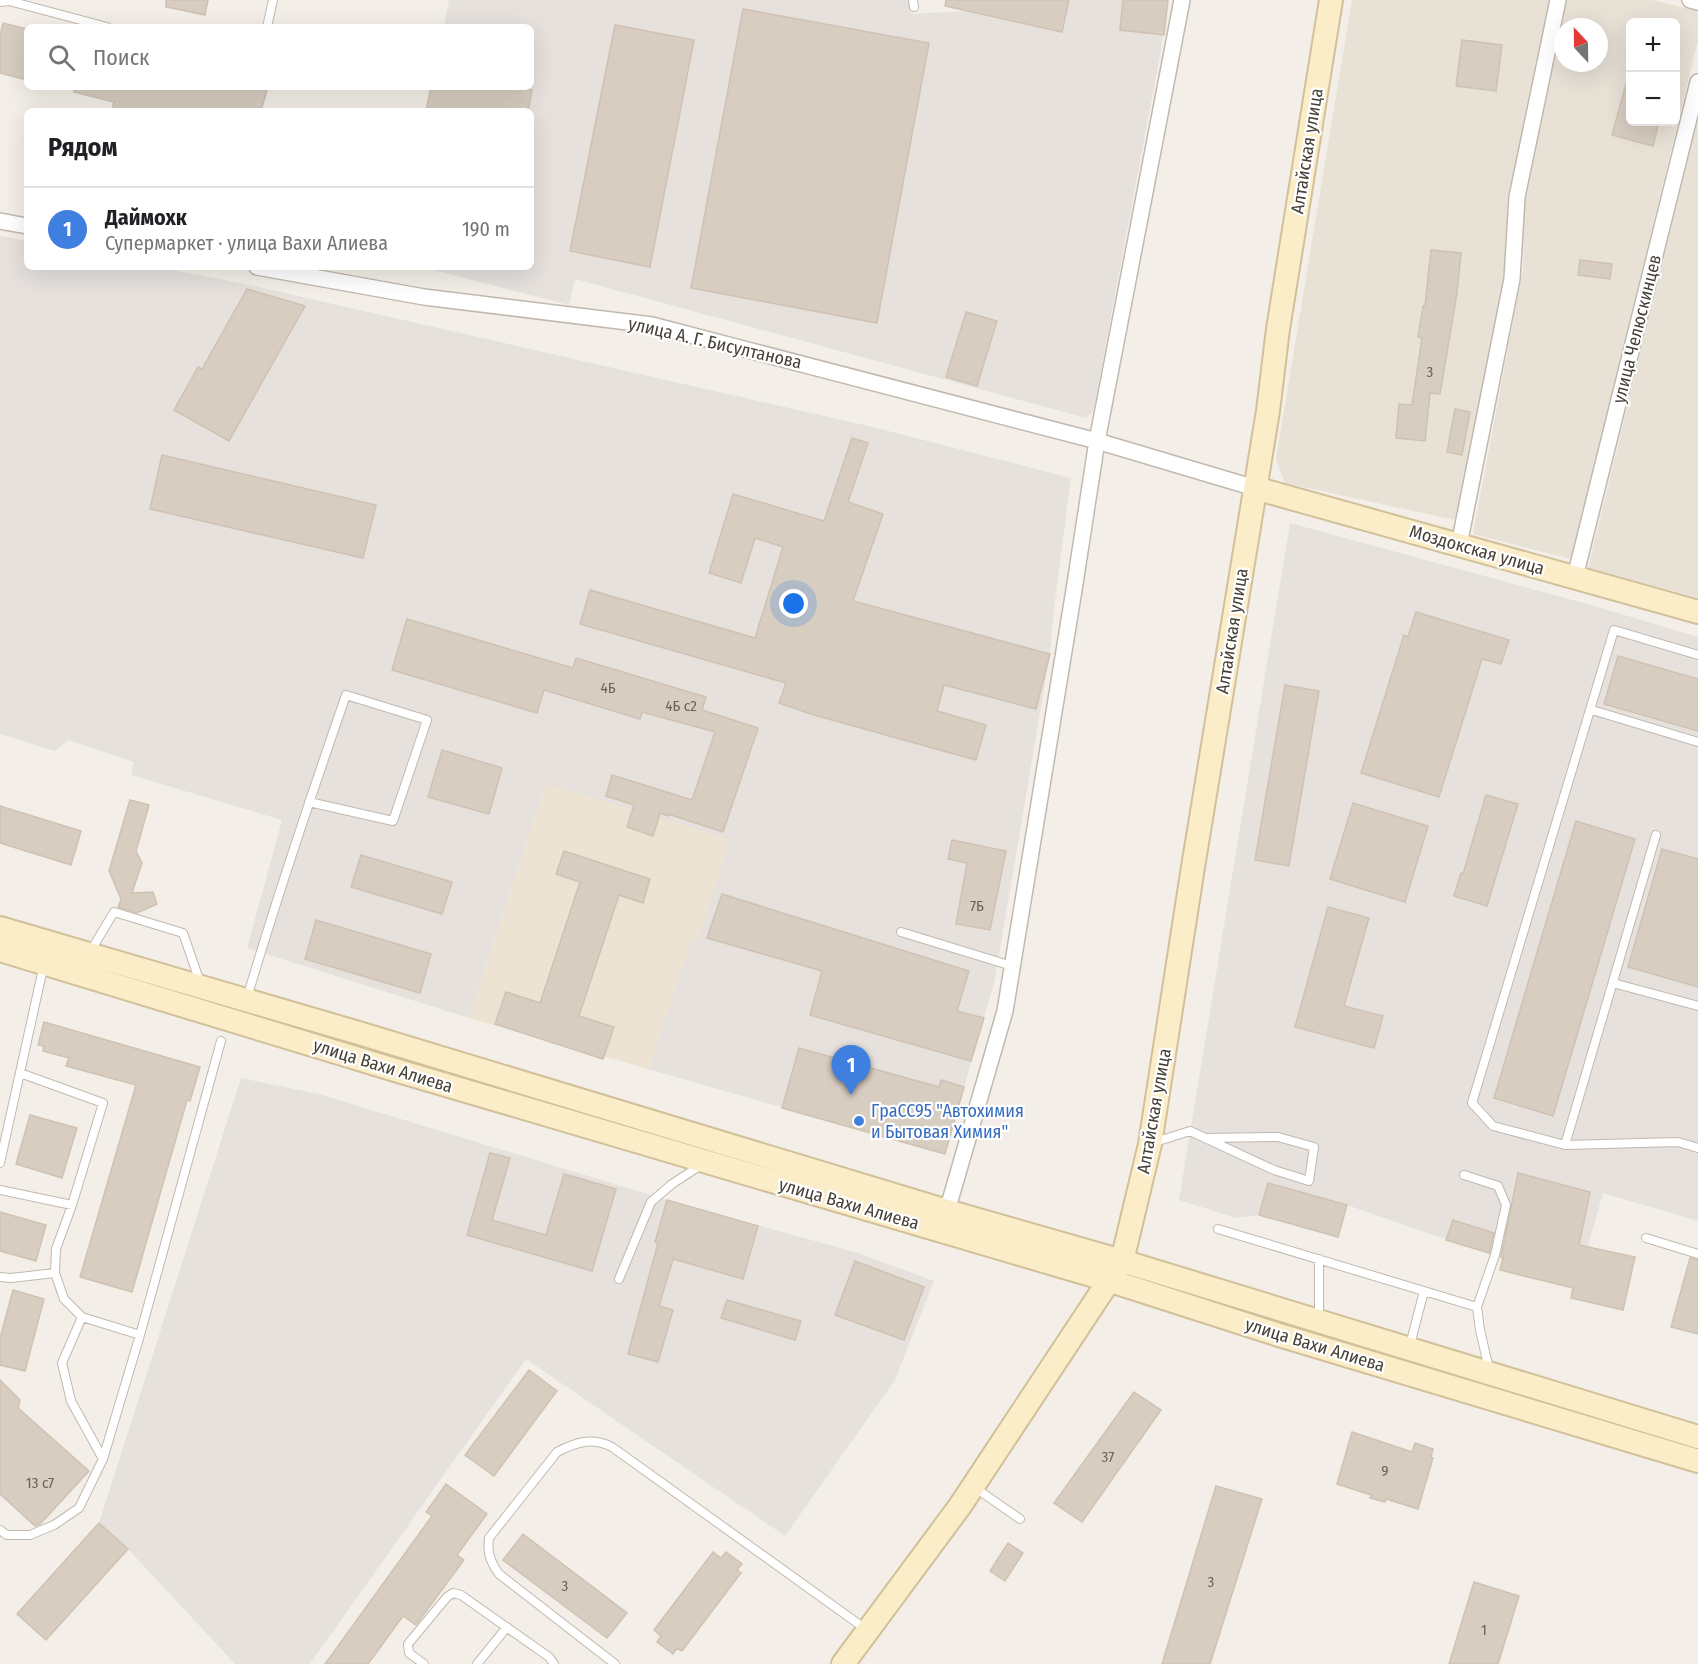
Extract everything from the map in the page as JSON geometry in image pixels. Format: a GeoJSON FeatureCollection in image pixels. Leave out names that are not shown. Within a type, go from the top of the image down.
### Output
{"type":"FeatureCollection","features":[{"type":"Feature","properties":{"kind":"main road","name":"Алтайская улица"},"geometry":{"type":"LineString","coordinates":[[1122,1261],[1150,1144],[1256,488],[1278,329],[1331,0]]}},
{"type":"Feature","properties":{"kind":"main road","name":"Моздокская улица"},"geometry":{"type":"LineString","coordinates":[[1256,488],[1698,612]]}},
{"type":"Feature","properties":{"kind":"main road","name":"улица Вахи Алиева"},"geometry":{"type":"LineString","coordinates":[[0,928],[947,1211],[1122,1261],[1698,1437]]}},
{"type":"Feature","properties":{"kind":"main road","name":"улица Вахи Алиева"},"geometry":{"type":"LineString","coordinates":[[0,950],[395,1070],[1108,1280],[1279,1335],[1698,1461]]}},
{"type":"Feature","properties":{"kind":"main road"},"geometry":{"type":"LineString","coordinates":[[843,1664],[973,1486],[1122,1261]]}},
{"type":"Feature","properties":{"kind":"street"},"geometry":{"type":"LineString","coordinates":[[947,1211],[1005,1011],[1097,441],[1182,0]]}},
{"type":"Feature","properties":{"kind":"street"},"geometry":{"type":"LineString","coordinates":[[1459,544],[1512,279],[1517,197],[1558,0]]}},
{"type":"Feature","properties":{"kind":"street"},"geometry":{"type":"LineString","coordinates":[[1690,0],[1698,2]]}},
{"type":"Feature","properties":{"kind":"street","name":"улица Челюскинцев"},"geometry":{"type":"LineString","coordinates":[[1575,577],[1698,82]]}},
{"type":"Feature","properties":{"kind":"street"},"geometry":{"type":"LineString","coordinates":[[0,221],[24,225]]}},
{"type":"Feature","properties":{"kind":"street","name":"улица А. Г. Бисултанова"},"geometry":{"type":"LineString","coordinates":[[274,270],[424,297],[652,325],[1097,441],[1256,488]]}},
{"type":"Feature","properties":{"kind":"lane"},"geometry":{"type":"LineString","coordinates":[[268,24],[273,0]]}},
{"type":"Feature","properties":{"kind":"lane"},"geometry":{"type":"LineString","coordinates":[[0,2],[9,1],[96,24]]}},
{"type":"Feature","properties":{"kind":"lane"},"geometry":{"type":"LineString","coordinates":[[1698,655],[1614,630],[1592,710],[1472,1103],[1493,1126],[1566,1145],[1678,1142],[1698,1148]]}},
{"type":"Feature","properties":{"kind":"lane"},"geometry":{"type":"LineString","coordinates":[[246,1000],[269,922],[309,802],[346,695],[427,720],[393,821],[309,802]]}},
{"type":"Feature","properties":{"kind":"lane"},"geometry":{"type":"LineString","coordinates":[[1592,710],[1698,742]]}},
{"type":"Feature","properties":{"kind":"lane"},"geometry":{"type":"LineString","coordinates":[[1566,1145],[1656,835]]}},
{"type":"Feature","properties":{"kind":"lane"},"geometry":{"type":"LineString","coordinates":[[89,953],[114,912],[183,933],[202,987]]}},
{"type":"Feature","properties":{"kind":"lane"},"geometry":{"type":"LineString","coordinates":[[902,932],[1012,966]]}},
{"type":"Feature","properties":{"kind":"lane"},"geometry":{"type":"LineString","coordinates":[[0,1163],[44,963]]}},
{"type":"Feature","properties":{"kind":"lane"},"geometry":{"type":"LineString","coordinates":[[1613,983],[1698,1006]]}},
{"type":"Feature","properties":{"kind":"lane"},"geometry":{"type":"LineString","coordinates":[[0,1530],[8,1535],[30,1534],[54,1525],[78,1508],[103,1459],[140,1335],[221,1041]]}},
{"type":"Feature","properties":{"kind":"lane"},"geometry":{"type":"LineString","coordinates":[[20,1072],[103,1103],[56,1249],[55,1273],[64,1299],[82,1317],[140,1335]]}},
{"type":"Feature","properties":{"kind":"lane"},"geometry":{"type":"LineString","coordinates":[[1150,1144],[1190,1131],[1205,1138],[1274,1170],[1309,1181],[1314,1147],[1278,1137],[1205,1138]]}},
{"type":"Feature","properties":{"kind":"lane"},"geometry":{"type":"LineString","coordinates":[[619,1279],[651,1202],[672,1184],[706,1162]]}},
{"type":"Feature","properties":{"kind":"lane"},"geometry":{"type":"LineString","coordinates":[[1464,1175],[1498,1186],[1506,1205],[1495,1255],[1477,1307],[1490,1374]]}},
{"type":"Feature","properties":{"kind":"lane"},"geometry":{"type":"LineString","coordinates":[[0,1190],[72,1205]]}},
{"type":"Feature","properties":{"kind":"lane"},"geometry":{"type":"LineString","coordinates":[[1218,1229],[1477,1307]]}},
{"type":"Feature","properties":{"kind":"lane"},"geometry":{"type":"LineString","coordinates":[[1646,1238],[1698,1254]]}},
{"type":"Feature","properties":{"kind":"lane"},"geometry":{"type":"LineString","coordinates":[[1319,1259],[1319,1322]]}},
{"type":"Feature","properties":{"kind":"lane"},"geometry":{"type":"LineString","coordinates":[[0,1277],[55,1273]]}},
{"type":"Feature","properties":{"kind":"lane"},"geometry":{"type":"LineString","coordinates":[[1408,1349],[1424,1291]]}},
{"type":"Feature","properties":{"kind":"lane"},"geometry":{"type":"LineString","coordinates":[[82,1317],[62,1363],[71,1401],[103,1459]]}},
{"type":"Feature","properties":{"kind":"lane"},"geometry":{"type":"LineString","coordinates":[[615,1664],[498,1574],[490,1561],[487,1550],[489,1538],[557,1452],[584,1441],[601,1442],[612,1447],[868,1631]]}},
{"type":"Feature","properties":{"kind":"lane"},"geometry":{"type":"LineString","coordinates":[[973,1486],[1020,1519]]}},
{"type":"Feature","properties":{"kind":"lane"},"geometry":{"type":"LineString","coordinates":[[424,1664],[409,1653],[408,1644],[450,1594],[457,1593],[549,1657],[554,1664]]}},
{"type":"Feature","properties":{"kind":"lane"},"geometry":{"type":"LineString","coordinates":[[477,1664],[507,1627]]}},
{"type":"Feature","properties":{"kind":"shaded area"},"geometry":{"type":"Polygon","coordinates":[[[449,0],[909,0],[911,14],[967,11],[969,0],[1168,0],[1160,55],[1093,412],[1086,418],[575,279],[569,305],[434,270],[534,270],[534,108],[427,108],[430,90],[534,90],[534,24],[445,24],[449,0]]]}},
{"type":"Feature","properties":{"kind":"shaded area"},"geometry":{"type":"Polygon","coordinates":[[[1352,0],[1549,0],[1513,191],[1505,276],[1455,520],[1285,483],[1276,459],[1352,0]]]}},
{"type":"Feature","properties":{"kind":"shaded area"},"geometry":{"type":"Polygon","coordinates":[[[1566,0],[1653,0],[1698,11],[1698,40],[1680,114],[1680,18],[1626,18],[1626,126],[1677,126],[1571,559],[1473,534],[1523,269],[1524,197],[1554,56],[1554,72],[1608,72],[1608,18],[1562,18],[1566,0]]]}},
{"type":"Feature","properties":{"kind":"shaded area"},"geometry":{"type":"Polygon","coordinates":[[[1698,118],[1698,598],[1588,568],[1698,118]]]}},
{"type":"Feature","properties":{"kind":"shaded area"},"geometry":{"type":"Polygon","coordinates":[[[0,236],[24,240],[24,270],[173,270],[245,284],[873,427],[1071,478],[1050,654],[995,979],[945,1154],[648,1069],[692,938],[699,936],[546,784],[469,1018],[247,948],[282,820],[131,775],[134,762],[68,740],[55,751],[0,734],[0,236]]]}},
{"type":"Feature","properties":{"kind":"shaded area"},"geometry":{"type":"Polygon","coordinates":[[[1290,523],[1598,607],[1698,637],[1698,1221],[1603,1193],[1578,1281],[1462,1245],[1347,1205],[1338,1237],[1259,1215],[1236,1218],[1179,1200],[1290,523]]]}},
{"type":"Feature","properties":{"kind":"shaded area"},"geometry":{"type":"Polygon","coordinates":[[[546,784],[730,839],[699,937],[692,938],[648,1069],[469,1018],[546,784]]]}},
{"type":"Feature","properties":{"kind":"shaded area"},"geometry":{"type":"Polygon","coordinates":[[[241,1078],[319,1094],[667,1200],[858,1253],[934,1281],[895,1380],[785,1536],[526,1359],[310,1664],[235,1664],[128,1549],[99,1523],[241,1078]]]}},
{"type":"Feature","properties":{"kind":"building"},"geometry":{"type":"Polygon","coordinates":[[[166,0],[208,0],[205,15],[166,7],[166,0]]]}},
{"type":"Feature","properties":{"kind":"building"},"geometry":{"type":"Polygon","coordinates":[[[946,0],[1069,0],[1062,32],[945,6],[946,0]]]}},
{"type":"Feature","properties":{"kind":"building"},"geometry":{"type":"Polygon","coordinates":[[[1123,0],[1168,0],[1164,35],[1120,30],[1123,0]]]}},
{"type":"Feature","properties":{"kind":"building"},"geometry":{"type":"Polygon","coordinates":[[[743,9],[929,43],[877,323],[691,288],[743,9]]]}},
{"type":"Feature","properties":{"kind":"building"},"geometry":{"type":"Polygon","coordinates":[[[3,23],[24,28],[24,79],[0,73],[0,36],[3,23]]]}},
{"type":"Feature","properties":{"kind":"building"},"geometry":{"type":"Polygon","coordinates":[[[615,25],[694,40],[650,267],[570,251],[615,25]]]}},
{"type":"Feature","properties":{"kind":"building"},"geometry":{"type":"Polygon","coordinates":[[[1462,40],[1502,45],[1496,91],[1456,86],[1462,40]]]}},
{"type":"Feature","properties":{"kind":"building"},"geometry":{"type":"Polygon","coordinates":[[[1626,84],[1626,126],[1658,126],[1653,146],[1612,135],[1626,84]]]}},
{"type":"Feature","properties":{"kind":"building"},"geometry":{"type":"Polygon","coordinates":[[[74,90],[267,90],[262,108],[113,108],[114,102],[74,92],[74,90]]]}},
{"type":"Feature","properties":{"kind":"building"},"geometry":{"type":"Polygon","coordinates":[[[430,90],[532,90],[529,108],[427,108],[430,90]]]}},
{"type":"Feature","properties":{"kind":"building"},"geometry":{"type":"Polygon","coordinates":[[[1431,250],[1461,253],[1457,293],[1440,394],[1430,393],[1425,441],[1396,438],[1399,404],[1412,405],[1422,338],[1418,337],[1423,306],[1425,306],[1431,250]]]}},
{"type":"Feature","properties":{"kind":"building"},"geometry":{"type":"Polygon","coordinates":[[[1580,260],[1612,264],[1610,279],[1578,275],[1580,260]]]}},
{"type":"Feature","properties":{"kind":"building"},"geometry":{"type":"Polygon","coordinates":[[[247,289],[305,306],[229,441],[174,410],[198,367],[202,369],[247,289]]]}},
{"type":"Feature","properties":{"kind":"building"},"geometry":{"type":"Polygon","coordinates":[[[966,312],[997,321],[977,386],[946,377],[966,312]]]}},
{"type":"Feature","properties":{"kind":"building"},"geometry":{"type":"Polygon","coordinates":[[[1455,409],[1470,412],[1462,455],[1447,452],[1455,409]]]}},
{"type":"Feature","properties":{"kind":"building"},"geometry":{"type":"Polygon","coordinates":[[[852,438],[868,443],[848,502],[883,514],[853,601],[1050,654],[1036,709],[944,685],[937,711],[986,725],[976,760],[779,703],[786,683],[580,624],[590,590],[755,638],[783,547],[755,538],[741,583],[709,573],[733,494],[824,521],[852,438]]]}},
{"type":"Feature","properties":{"kind":"building"},"geometry":{"type":"Polygon","coordinates":[[[162,455],[376,505],[363,558],[150,509],[162,455]]]}},
{"type":"Feature","properties":{"kind":"building"},"geometry":{"type":"Polygon","coordinates":[[[1416,612],[1509,640],[1501,664],[1482,659],[1439,797],[1361,773],[1404,635],[1408,637],[1416,612]]]}},
{"type":"Feature","properties":{"kind":"building"},"geometry":{"type":"Polygon","coordinates":[[[407,619],[573,668],[576,658],[706,697],[702,710],[758,728],[723,832],[660,813],[653,836],[627,827],[634,805],[606,796],[612,775],[692,800],[715,732],[642,712],[640,719],[544,690],[537,713],[392,670],[407,619]]]}},
{"type":"Feature","properties":{"kind":"building"},"geometry":{"type":"Polygon","coordinates":[[[1618,656],[1698,679],[1698,731],[1604,704],[1618,656]]]}},
{"type":"Feature","properties":{"kind":"building"},"geometry":{"type":"Polygon","coordinates":[[[1285,685],[1319,691],[1289,866],[1255,860],[1285,685]]]}},
{"type":"Feature","properties":{"kind":"building"},"geometry":{"type":"Polygon","coordinates":[[[442,750],[502,768],[489,814],[428,797],[442,750]]]}},
{"type":"Feature","properties":{"kind":"building"},"geometry":{"type":"Polygon","coordinates":[[[1486,795],[1518,804],[1487,906],[1454,896],[1461,873],[1463,874],[1486,795]]]}},
{"type":"Feature","properties":{"kind":"building"},"geometry":{"type":"Polygon","coordinates":[[[130,800],[149,805],[136,851],[142,863],[132,893],[153,892],[157,904],[137,913],[118,907],[121,899],[109,871],[130,800]]]}},
{"type":"Feature","properties":{"kind":"building"},"geometry":{"type":"Polygon","coordinates":[[[1353,803],[1428,826],[1405,902],[1330,879],[1353,803]]]}},
{"type":"Feature","properties":{"kind":"building"},"geometry":{"type":"Polygon","coordinates":[[[0,806],[81,831],[71,865],[0,843],[0,806]]]}},
{"type":"Feature","properties":{"kind":"building"},"geometry":{"type":"Polygon","coordinates":[[[1576,821],[1635,839],[1553,1116],[1494,1098],[1576,821]]]}},
{"type":"Feature","properties":{"kind":"building"},"geometry":{"type":"Polygon","coordinates":[[[952,840],[1006,851],[990,930],[956,924],[967,863],[948,859],[952,840]]]}},
{"type":"Feature","properties":{"kind":"building"},"geometry":{"type":"Polygon","coordinates":[[[1662,849],[1698,859],[1698,987],[1628,967],[1662,849]]]}},
{"type":"Feature","properties":{"kind":"building"},"geometry":{"type":"Polygon","coordinates":[[[564,851],[650,879],[643,903],[619,895],[579,1016],[614,1027],[603,1059],[495,1024],[506,992],[540,1003],[580,882],[556,874],[564,851]]]}},
{"type":"Feature","properties":{"kind":"building"},"geometry":{"type":"Polygon","coordinates":[[[361,855],[452,882],[442,914],[351,887],[361,855]]]}},
{"type":"Feature","properties":{"kind":"building"},"geometry":{"type":"Polygon","coordinates":[[[722,894],[969,971],[957,1011],[984,1018],[971,1061],[810,1015],[822,971],[707,938],[722,894]]]}},
{"type":"Feature","properties":{"kind":"building"},"geometry":{"type":"Polygon","coordinates":[[[1328,907],[1369,918],[1344,1006],[1383,1016],[1374,1048],[1295,1027],[1328,907]]]}},
{"type":"Feature","properties":{"kind":"building"},"geometry":{"type":"Polygon","coordinates":[[[316,920],[431,954],[420,993],[305,959],[316,920]]]}},
{"type":"Feature","properties":{"kind":"building"},"geometry":{"type":"Polygon","coordinates":[[[44,1022],[200,1067],[190,1101],[187,1100],[132,1292],[80,1277],[136,1085],[66,1066],[69,1058],[43,1051],[44,1046],[38,1045],[44,1022]]]}},
{"type":"Feature","properties":{"kind":"building"},"geometry":{"type":"Polygon","coordinates":[[[799,1048],[939,1087],[941,1080],[964,1087],[945,1154],[782,1108],[799,1048]]]}},
{"type":"Feature","properties":{"kind":"building"},"geometry":{"type":"Polygon","coordinates":[[[30,1115],[77,1128],[62,1178],[16,1164],[30,1115]]]}},
{"type":"Feature","properties":{"kind":"building"},"geometry":{"type":"Polygon","coordinates":[[[490,1153],[510,1158],[492,1220],[546,1235],[564,1174],[616,1189],[592,1271],[467,1235],[490,1153]]]}},
{"type":"Feature","properties":{"kind":"building"},"geometry":{"type":"Polygon","coordinates":[[[1518,1173],[1590,1192],[1579,1245],[1635,1257],[1623,1310],[1571,1298],[1573,1288],[1500,1270],[1518,1173]]]}},
{"type":"Feature","properties":{"kind":"building"},"geometry":{"type":"Polygon","coordinates":[[[1268,1183],[1347,1205],[1338,1237],[1259,1215],[1268,1183]]]}},
{"type":"Feature","properties":{"kind":"building"},"geometry":{"type":"Polygon","coordinates":[[[667,1200],[758,1226],[743,1279],[673,1259],[659,1306],[673,1310],[658,1362],[628,1354],[658,1243],[655,1242],[667,1200]]]}},
{"type":"Feature","properties":{"kind":"building"},"geometry":{"type":"Polygon","coordinates":[[[0,1212],[46,1225],[36,1261],[0,1251],[0,1212]]]}},
{"type":"Feature","properties":{"kind":"building"},"geometry":{"type":"Polygon","coordinates":[[[1453,1220],[1494,1233],[1489,1253],[1446,1240],[1453,1220]]]}},
{"type":"Feature","properties":{"kind":"building"},"geometry":{"type":"Polygon","coordinates":[[[1690,1258],[1698,1260],[1698,1334],[1671,1327],[1690,1258]]]}},
{"type":"Feature","properties":{"kind":"building"},"geometry":{"type":"Polygon","coordinates":[[[855,1261],[924,1287],[904,1340],[835,1315],[855,1261]]]}},
{"type":"Feature","properties":{"kind":"building"},"geometry":{"type":"Polygon","coordinates":[[[13,1290],[44,1299],[25,1371],[0,1365],[0,1338],[13,1290]]]}},
{"type":"Feature","properties":{"kind":"building"},"geometry":{"type":"Polygon","coordinates":[[[727,1300],[801,1321],[795,1340],[721,1318],[727,1300]]]}},
{"type":"Feature","properties":{"kind":"building"},"geometry":{"type":"Polygon","coordinates":[[[529,1370],[557,1391],[494,1476],[465,1455],[529,1370]]]}},
{"type":"Feature","properties":{"kind":"building"},"geometry":{"type":"Polygon","coordinates":[[[0,1380],[20,1400],[18,1408],[89,1471],[40,1524],[35,1526],[0,1494],[0,1380]]]}},
{"type":"Feature","properties":{"kind":"building"},"geometry":{"type":"Polygon","coordinates":[[[1134,1392],[1161,1410],[1082,1522],[1054,1503],[1134,1392]]]}},
{"type":"Feature","properties":{"kind":"building"},"geometry":{"type":"Polygon","coordinates":[[[1352,1432],[1412,1452],[1415,1443],[1433,1449],[1431,1457],[1433,1458],[1418,1509],[1386,1499],[1385,1502],[1370,1498],[1371,1495],[1337,1484],[1352,1432]]]}},
{"type":"Feature","properties":{"kind":"building"},"geometry":{"type":"Polygon","coordinates":[[[446,1484],[487,1514],[457,1555],[464,1560],[416,1625],[403,1616],[368,1664],[325,1664],[432,1516],[426,1512],[446,1484]]]}},
{"type":"Feature","properties":{"kind":"building"},"geometry":{"type":"Polygon","coordinates":[[[1216,1486],[1262,1499],[1210,1664],[1162,1664],[1216,1486]]]}},
{"type":"Feature","properties":{"kind":"building"},"geometry":{"type":"Polygon","coordinates":[[[99,1523],[128,1549],[46,1640],[17,1614],[99,1523]]]}},
{"type":"Feature","properties":{"kind":"building"},"geometry":{"type":"Polygon","coordinates":[[[523,1534],[627,1613],[607,1638],[503,1560],[523,1534]]]}},
{"type":"Feature","properties":{"kind":"building"},"geometry":{"type":"Polygon","coordinates":[[[1008,1543],[1023,1553],[1005,1581],[990,1571],[1008,1543]]]}},
{"type":"Feature","properties":{"kind":"building"},"geometry":{"type":"Polygon","coordinates":[[[713,1552],[721,1558],[726,1552],[742,1564],[737,1570],[741,1573],[682,1651],[677,1648],[673,1654],[657,1642],[661,1636],[654,1630],[713,1552]]]}},
{"type":"Feature","properties":{"kind":"building"},"geometry":{"type":"Polygon","coordinates":[[[1474,1582],[1519,1596],[1498,1664],[1449,1664],[1474,1582]]]}},
{"type":"Feature","properties":{"kind":"place","name":"Даймохк"},"geometry":{"type":"Point","coordinates":[851,1095]}},
{"type":"Feature","properties":{"kind":"place","name":"ГраСС95 \"Автохимия и Бытовая Химия\""},"geometry":{"type":"Point","coordinates":[859,1121]}}]}
